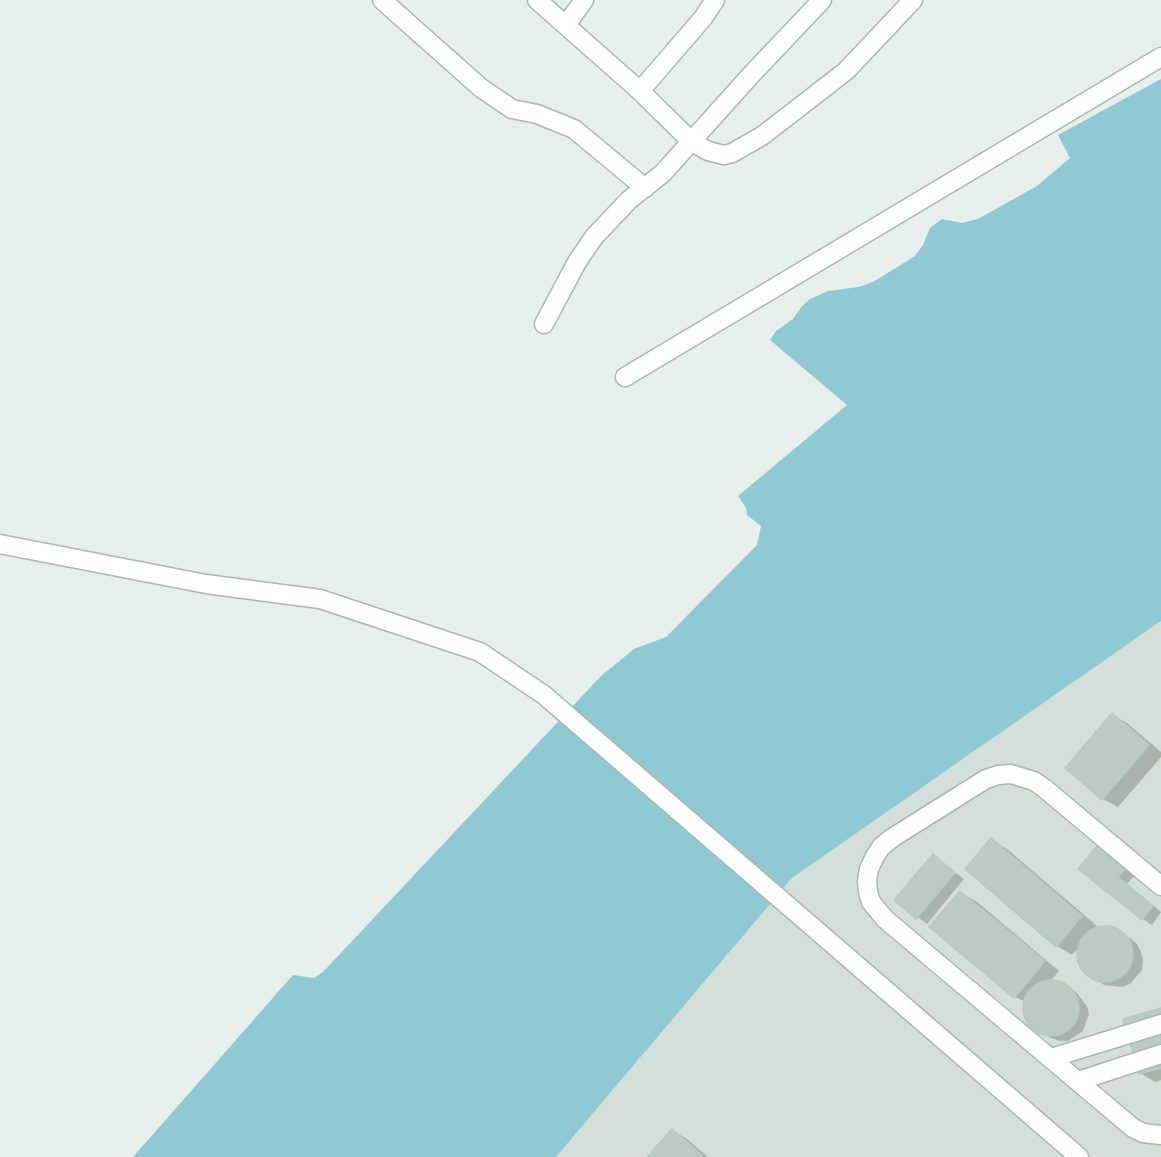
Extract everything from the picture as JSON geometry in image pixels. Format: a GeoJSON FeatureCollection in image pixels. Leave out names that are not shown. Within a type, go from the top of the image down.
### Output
{"type":"FeatureCollection","features":[{"type":"Feature","properties":{"kind":"street"},"geometry":{"type":"LineString","coordinates":[[382,0],[481,88],[512,109],[537,114],[574,129],[645,188]]}},
{"type":"Feature","properties":{"kind":"street"},"geometry":{"type":"LineString","coordinates":[[537,0],[640,91],[692,142],[708,151],[724,155],[762,136],[846,71],[913,0]]}},
{"type":"Feature","properties":{"kind":"street"},"geometry":{"type":"LineString","coordinates":[[566,25],[584,0]]}},
{"type":"Feature","properties":{"kind":"street"},"geometry":{"type":"LineString","coordinates":[[640,91],[703,18],[715,0]]}},
{"type":"Feature","properties":{"kind":"street"},"geometry":{"type":"LineString","coordinates":[[544,324],[577,262],[610,218],[663,173],[822,0]]}},
{"type":"Feature","properties":{"kind":"street"},"geometry":{"type":"LineString","coordinates":[[625,377],[1161,57]]}},
{"type":"Feature","properties":{"kind":"street"},"geometry":{"type":"LineString","coordinates":[[0,544],[206,584],[320,599],[480,652],[544,694],[1079,1157]]}},
{"type":"Feature","properties":{"kind":"street"},"geometry":{"type":"LineString","coordinates":[[1161,886],[1044,788],[1034,781],[1011,774],[986,779],[881,847],[869,869],[867,882],[868,892],[877,911],[1133,1128],[1143,1133],[1161,1135]]}},
{"type":"Feature","properties":{"kind":"street"},"geometry":{"type":"LineString","coordinates":[[1051,1058],[1161,1024]]}},
{"type":"Feature","properties":{"kind":"street"},"geometry":{"type":"LineString","coordinates":[[1078,1081],[1161,1054]]}},
{"type":"Feature","properties":{"kind":"shaded area"},"geometry":{"type":"Polygon","coordinates":[[[1161,621],[1161,1157],[556,1157],[792,878],[1161,621]]]}},
{"type":"Feature","properties":{"kind":"water"},"geometry":{"type":"Polygon","coordinates":[[[1161,79],[1161,621],[792,878],[556,1157],[133,1157],[293,975],[314,978],[323,972],[601,676],[634,649],[666,637],[757,545],[761,526],[747,515],[746,508],[738,496],[847,405],[770,340],[776,331],[793,319],[810,299],[828,291],[859,287],[873,282],[915,256],[923,245],[930,228],[942,219],[962,223],[978,219],[1037,186],[1070,158],[1058,135],[1161,79]]]}},
{"type":"Feature","properties":{"kind":"building"},"geometry":{"type":"Polygon","coordinates":[[[1112,713],[1149,745],[1102,800],[1065,768],[1112,713]]]}},
{"type":"Feature","properties":{"kind":"building"},"geometry":{"type":"Polygon","coordinates":[[[991,838],[1082,916],[1056,947],[965,869],[991,838]]]}},
{"type":"Feature","properties":{"kind":"building"},"geometry":{"type":"Polygon","coordinates":[[[1097,846],[1125,869],[1118,877],[1153,906],[1142,920],[1078,869],[1097,846]]]}},
{"type":"Feature","properties":{"kind":"building"},"geometry":{"type":"Polygon","coordinates":[[[933,854],[955,873],[916,919],[894,900],[933,854]]]}},
{"type":"Feature","properties":{"kind":"building"},"geometry":{"type":"Polygon","coordinates":[[[960,891],[1045,961],[1014,998],[929,927],[960,891]]]}},
{"type":"Feature","properties":{"kind":"building"},"geometry":{"type":"Polygon","coordinates":[[[1099,926],[1111,926],[1121,930],[1129,938],[1133,954],[1129,970],[1121,978],[1111,982],[1099,982],[1089,978],[1081,970],[1077,960],[1077,948],[1081,938],[1089,930],[1099,926]]]}},
{"type":"Feature","properties":{"kind":"building"},"geometry":{"type":"Polygon","coordinates":[[[1045,980],[1057,980],[1067,984],[1075,992],[1079,1008],[1075,1024],[1067,1032],[1057,1036],[1045,1036],[1035,1032],[1027,1024],[1023,1014],[1023,1002],[1027,992],[1035,984],[1045,980]]]}},
{"type":"Feature","properties":{"kind":"building"},"geometry":{"type":"Polygon","coordinates":[[[1161,1008],[1161,1068],[1139,1074],[1123,1019],[1161,1008]]]}},
{"type":"Feature","properties":{"kind":"building"},"geometry":{"type":"Polygon","coordinates":[[[672,1129],[704,1157],[647,1157],[672,1129]]]}}]}
